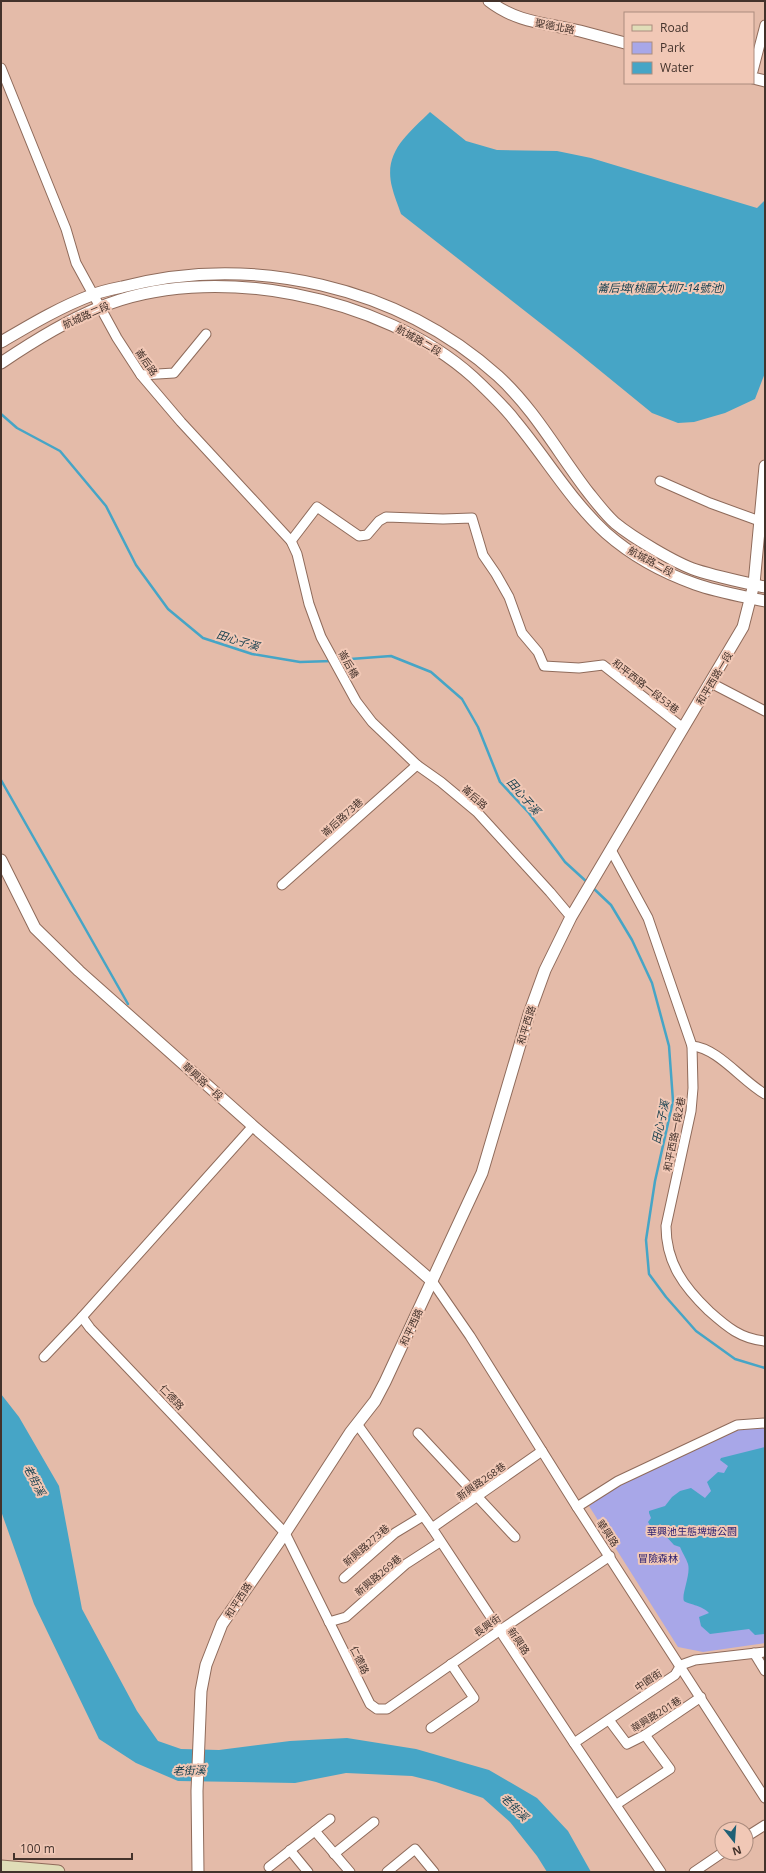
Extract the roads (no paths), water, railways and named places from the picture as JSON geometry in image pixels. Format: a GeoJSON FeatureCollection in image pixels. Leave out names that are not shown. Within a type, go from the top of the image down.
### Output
{"type":"FeatureCollection","features":[{"type":"Feature","properties":{"kind":"main road"},"geometry":{"type":"LineString","coordinates":[[1,1867],[58,1872]]}},
{"type":"Feature","properties":{"kind":"street","name":"聖德北路"},"geometry":{"type":"LineString","coordinates":[[489,1],[506,12],[536,24],[579,31],[624,43]]}},
{"type":"Feature","properties":{"kind":"street"},"geometry":{"type":"LineString","coordinates":[[754,67],[765,25]]}},
{"type":"Feature","properties":{"kind":"street","name":"崙后路"},"geometry":{"type":"LineString","coordinates":[[1,68],[66,229],[76,263],[99,307],[141,375],[181,422],[291,541],[297,554],[309,604],[321,637]]}},
{"type":"Feature","properties":{"kind":"street"},"geometry":{"type":"LineString","coordinates":[[754,78],[765,81]]}},
{"type":"Feature","properties":{"kind":"street","name":"航城路二段"},"geometry":{"type":"LineString","coordinates":[[1,342],[45,317],[93,295],[150,280],[183,275],[226,273],[279,277],[314,283],[365,297],[420,322],[463,347],[498,377],[528,406],[588,492],[615,522],[658,551],[694,570],[760,586]]}},
{"type":"Feature","properties":{"kind":"street","name":"航城路二段"},"geometry":{"type":"LineString","coordinates":[[1,363],[48,333],[99,307],[131,297],[170,289],[220,285],[289,293],[333,302],[391,324],[424,340],[451,359],[495,398],[515,420],[590,516],[607,534],[634,554],[695,584],[765,601]]}},
{"type":"Feature","properties":{"kind":"street"},"geometry":{"type":"LineString","coordinates":[[141,375],[174,373],[206,334]]}},
{"type":"Feature","properties":{"kind":"street","name":"和平西路一段"},"geometry":{"type":"LineString","coordinates":[[581,902],[743,627],[751,598],[760,586],[765,466]]}},
{"type":"Feature","properties":{"kind":"street"},"geometry":{"type":"LineString","coordinates":[[660,481],[710,503],[762,522]]}},
{"type":"Feature","properties":{"kind":"street","name":"和平西路一段53巷"},"geometry":{"type":"LineString","coordinates":[[291,541],[317,507],[359,536],[367,535],[379,521],[386,517],[443,519],[472,518],[483,555],[509,597],[522,633],[538,652],[544,666],[580,668],[603,665],[683,728]]}},
{"type":"Feature","properties":{"kind":"street","name":"崙后橋"},"geometry":{"type":"LineString","coordinates":[[321,637],[356,701]]}},
{"type":"Feature","properties":{"kind":"street"},"geometry":{"type":"LineString","coordinates":[[711,683],[765,711]]}},
{"type":"Feature","properties":{"kind":"street","name":"崙后路"},"geometry":{"type":"LineString","coordinates":[[356,701],[372,722],[417,765],[441,782],[477,812],[571,917]]}},
{"type":"Feature","properties":{"kind":"street","name":"崙后路73巷"},"geometry":{"type":"LineString","coordinates":[[282,885],[417,765]]}},
{"type":"Feature","properties":{"kind":"street","name":"和平西路一段2巷"},"geometry":{"type":"LineString","coordinates":[[611,850],[648,918],[692,1046],[693,1088],[691,1111],[666,1226],[666,1239],[679,1275],[690,1293],[724,1325],[736,1334],[752,1340],[765,1341]]}},
{"type":"Feature","properties":{"kind":"street","name":"華興路一段"},"geometry":{"type":"LineString","coordinates":[[1,860],[35,928],[79,971],[253,1126],[432,1281]]}},
{"type":"Feature","properties":{"kind":"street","name":"和平西路"},"geometry":{"type":"LineString","coordinates":[[198,1872],[197,1791],[201,1691],[206,1665],[222,1624],[285,1533],[317,1482],[374,1401],[385,1382],[482,1174],[529,1014],[545,970],[571,917],[581,902]]}},
{"type":"Feature","properties":{"kind":"street"},"geometry":{"type":"LineString","coordinates":[[692,1046],[700,1047],[726,1064],[750,1085],[765,1094]]}},
{"type":"Feature","properties":{"kind":"street"},"geometry":{"type":"LineString","coordinates":[[44,1357],[82,1317],[253,1126]]}},
{"type":"Feature","properties":{"kind":"street","name":"華興路"},"geometry":{"type":"LineString","coordinates":[[432,1281],[470,1336],[577,1507],[681,1665],[765,1798]]}},
{"type":"Feature","properties":{"kind":"street","name":"仁德路"},"geometry":{"type":"LineString","coordinates":[[82,1317],[90,1328],[285,1533],[370,1704],[377,1709]]}},
{"type":"Feature","properties":{"kind":"street"},"geometry":{"type":"LineString","coordinates":[[577,1507],[618,1481],[737,1425],[765,1423]]}},
{"type":"Feature","properties":{"kind":"street","name":"新興路"},"geometry":{"type":"LineString","coordinates":[[357,1424],[424,1516],[661,1872]]}},
{"type":"Feature","properties":{"kind":"street"},"geometry":{"type":"LineString","coordinates":[[418,1433],[515,1537]]}},
{"type":"Feature","properties":{"kind":"street","name":"新興路268巷"},"geometry":{"type":"LineString","coordinates":[[432,1528],[542,1451]]}},
{"type":"Feature","properties":{"kind":"street","name":"新興路273巷"},"geometry":{"type":"LineString","coordinates":[[344,1578],[395,1533],[424,1516]]}},
{"type":"Feature","properties":{"kind":"street","name":"新興路269巷"},"geometry":{"type":"LineString","coordinates":[[329,1622],[346,1617],[406,1564],[440,1542]]}},
{"type":"Feature","properties":{"kind":"street","name":"長興街"},"geometry":{"type":"LineString","coordinates":[[377,1709],[387,1709],[499,1630],[610,1556]]}},
{"type":"Feature","properties":{"kind":"street"},"geometry":{"type":"LineString","coordinates":[[681,1665],[694,1660],[765,1652]]}},
{"type":"Feature","properties":{"kind":"street"},"geometry":{"type":"LineString","coordinates":[[754,1654],[765,1671]]}},
{"type":"Feature","properties":{"kind":"street"},"geometry":{"type":"LineString","coordinates":[[431,1728],[474,1698],[451,1664]]}},
{"type":"Feature","properties":{"kind":"street","name":"中園街"},"geometry":{"type":"LineString","coordinates":[[574,1743],[675,1675],[681,1665]]}},
{"type":"Feature","properties":{"kind":"street","name":"華興路201巷"},"geometry":{"type":"LineString","coordinates":[[609,1720],[627,1744],[645,1735],[701,1697]]}},
{"type":"Feature","properties":{"kind":"street"},"geometry":{"type":"LineString","coordinates":[[617,1804],[670,1769],[645,1735]]}},
{"type":"Feature","properties":{"kind":"street"},"geometry":{"type":"LineString","coordinates":[[269,1867],[330,1819]]}},
{"type":"Feature","properties":{"kind":"street"},"geometry":{"type":"LineString","coordinates":[[334,1854],[374,1822]]}},
{"type":"Feature","properties":{"kind":"street"},"geometry":{"type":"LineString","coordinates":[[754,1832],[765,1825]]}},
{"type":"Feature","properties":{"kind":"street"},"geometry":{"type":"LineString","coordinates":[[315,1831],[350,1872]]}},
{"type":"Feature","properties":{"kind":"street"},"geometry":{"type":"LineString","coordinates":[[387,1872],[416,1849],[434,1872]]}},
{"type":"Feature","properties":{"kind":"street"},"geometry":{"type":"LineString","coordinates":[[290,1850],[308,1872]]}},
{"type":"Feature","properties":{"kind":"street"},"geometry":{"type":"LineString","coordinates":[[694,1872],[714,1858]]}},
{"type":"Feature","properties":{"kind":"water","name":"崙后埤(桃園大圳7-14號池)"},"geometry":{"type":"Polygon","coordinates":[[[430,112],[466,141],[497,150],[557,151],[591,158],[757,208],[765,200],[765,373],[755,399],[725,413],[694,422],[678,423],[652,413],[576,351],[401,214],[392,187],[390,175],[391,164],[399,145],[430,112]]]}},
{"type":"Feature","properties":{"kind":"water","name":"老街溪"},"geometry":{"type":"Polygon","coordinates":[[[1,1394],[19,1417],[59,1486],[82,1609],[137,1711],[158,1741],[181,1749],[219,1750],[290,1741],[347,1738],[416,1749],[489,1770],[537,1798],[568,1831],[591,1872],[547,1872],[537,1856],[510,1822],[483,1798],[436,1782],[412,1776],[346,1773],[295,1783],[178,1781],[136,1763],[99,1739],[34,1604],[1,1511],[1,1394]]]}},
{"type":"Feature","properties":{"kind":"water"},"geometry":{"type":"Polygon","coordinates":[[[765,1447],[765,1634],[755,1635],[749,1629],[710,1634],[701,1626],[699,1617],[709,1613],[699,1606],[684,1601],[683,1598],[689,1569],[685,1557],[680,1547],[674,1545],[663,1533],[652,1529],[648,1522],[651,1518],[649,1511],[665,1506],[672,1497],[680,1491],[691,1488],[705,1498],[711,1491],[707,1482],[718,1472],[724,1473],[728,1466],[720,1460],[721,1458],[765,1447]]]}},
{"type":"Feature","properties":{"kind":"waterway","name":"田心子溪"},"geometry":{"type":"LineString","coordinates":[[1,414],[17,428],[60,451],[106,506],[136,565],[168,609],[203,638],[252,654],[300,662],[332,661]]}},
{"type":"Feature","properties":{"kind":"waterway","name":"田心子溪"},"geometry":{"type":"LineString","coordinates":[[337,660],[391,656],[431,672],[462,699],[478,727],[500,782],[529,813],[565,862],[588,883]]}},
{"type":"Feature","properties":{"kind":"waterway"},"geometry":{"type":"LineString","coordinates":[[1,780],[128,1004]]}},
{"type":"Feature","properties":{"kind":"waterway","name":"田心子溪"},"geometry":{"type":"LineString","coordinates":[[592,887],[611,905],[632,940],[652,983],[669,1046],[673,1101],[655,1181],[646,1240],[649,1274],[666,1297],[696,1331],[735,1359],[765,1368]]}},
{"type":"Feature","properties":{"kind":"park label","name":"華興池生態埤塘公園"},"geometry":{"type":"Point","coordinates":[692,1531]}},
{"type":"Feature","properties":{"kind":"park label","name":"冒險森林"},"geometry":{"type":"Point","coordinates":[658,1558]}}]}
